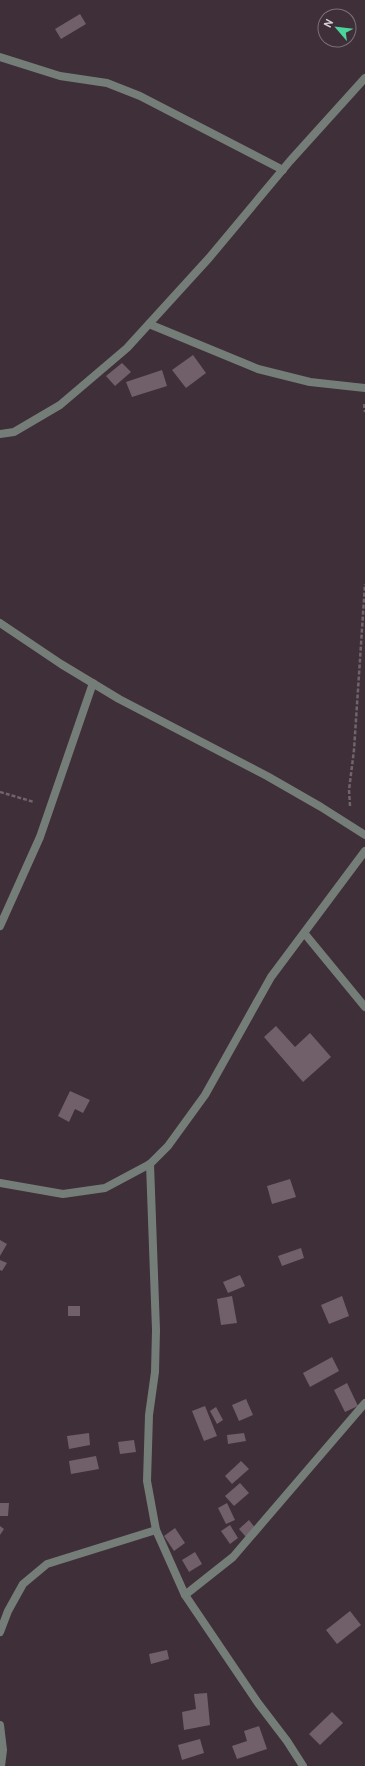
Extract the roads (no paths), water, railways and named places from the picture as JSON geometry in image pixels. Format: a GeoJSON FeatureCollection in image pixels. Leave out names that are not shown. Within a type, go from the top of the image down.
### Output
{"type":"FeatureCollection","features":[{"type":"Feature","properties":{"kind":"street"},"geometry":{"type":"LineString","coordinates":[[0,57],[60,76],[107,83],[140,96],[283,170]]}},
{"type":"Feature","properties":{"kind":"street"},"geometry":{"type":"LineString","coordinates":[[0,434],[14,432],[60,405],[127,348],[209,258],[283,170],[365,78]]}},
{"type":"Feature","properties":{"kind":"street"},"geometry":{"type":"LineString","coordinates":[[149,324],[258,369],[310,382],[365,388]]}},
{"type":"Feature","properties":{"kind":"street"},"geometry":{"type":"LineString","coordinates":[[0,623],[61,664],[118,699],[267,776],[365,835]]}},
{"type":"Feature","properties":{"kind":"street"},"geometry":{"type":"LineString","coordinates":[[0,926],[40,837],[93,683]]}},
{"type":"Feature","properties":{"kind":"street"},"geometry":{"type":"LineString","coordinates":[[0,1183],[63,1194],[105,1188],[150,1164],[168,1146],[205,1095],[271,977],[305,934],[365,851]]}},
{"type":"Feature","properties":{"kind":"street"},"geometry":{"type":"LineString","coordinates":[[305,934],[365,1007]]}},
{"type":"Feature","properties":{"kind":"street"},"geometry":{"type":"LineString","coordinates":[[150,1164],[156,1330],[154,1372],[149,1415],[147,1481],[156,1530],[185,1595],[258,1703],[287,1741],[303,1766]]}},
{"type":"Feature","properties":{"kind":"street"},"geometry":{"type":"LineString","coordinates":[[185,1595],[233,1557],[365,1403]]}},
{"type":"Feature","properties":{"kind":"street"},"geometry":{"type":"LineString","coordinates":[[0,1632],[8,1611],[24,1584],[47,1564],[156,1530]]}},
{"type":"Feature","properties":{"kind":"street"},"geometry":{"type":"LineString","coordinates":[[0,1725],[3,1750],[1,1766]]}}]}
